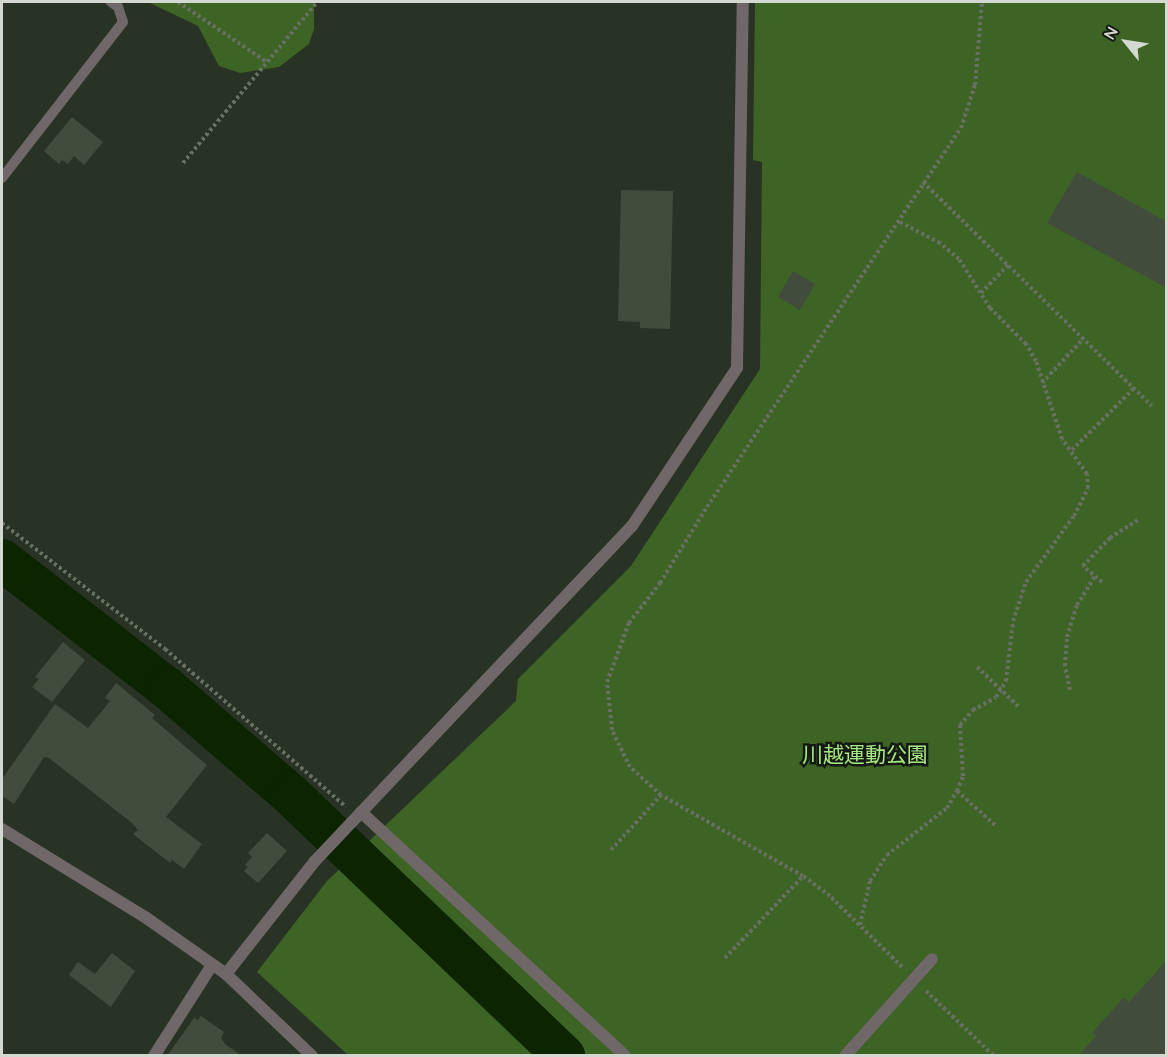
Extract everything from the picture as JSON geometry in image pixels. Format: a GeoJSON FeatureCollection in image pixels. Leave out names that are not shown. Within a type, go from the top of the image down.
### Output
{"type":"FeatureCollection","features":[{"type":"Feature","properties":{"kind":"street"},"geometry":{"type":"LineString","coordinates":[[226,975],[315,861],[632,526],[737,368],[743,2]]}},
{"type":"Feature","properties":{"kind":"street"},"geometry":{"type":"LineString","coordinates":[[356,817],[625,1056]]}},
{"type":"Feature","properties":{"kind":"street"},"geometry":{"type":"LineString","coordinates":[[2,829],[145,917],[226,975],[312,1056]]}},
{"type":"Feature","properties":{"kind":"street"},"geometry":{"type":"LineString","coordinates":[[845,1056],[932,959]]}},
{"type":"Feature","properties":{"kind":"street"},"geometry":{"type":"LineString","coordinates":[[154,1056],[212,965]]}},
{"type":"Feature","properties":{"kind":"lane"},"geometry":{"type":"LineString","coordinates":[[2,177],[123,22],[118,7],[111,2]]}},
{"type":"Feature","properties":{"kind":"path"},"geometry":{"type":"LineString","coordinates":[[178,2],[267,62]]}},
{"type":"Feature","properties":{"kind":"path"},"geometry":{"type":"LineString","coordinates":[[183,163],[317,2]]}},
{"type":"Feature","properties":{"kind":"path"},"geometry":{"type":"LineString","coordinates":[[982,2],[975,85],[961,128],[923,182],[660,583],[629,623],[613,657],[607,682],[612,730],[630,767],[661,795],[803,876],[860,925],[912,979],[994,1056]]}},
{"type":"Feature","properties":{"kind":"path"},"geometry":{"type":"LineString","coordinates":[[923,182],[1152,406]]}},
{"type":"Feature","properties":{"kind":"path"},"geometry":{"type":"LineString","coordinates":[[860,925],[870,881],[887,855],[947,808],[957,791],[963,776],[960,725],[1001,689],[1006,681],[1013,621],[1026,582],[1074,516],[1088,488],[1087,474],[1062,439],[1026,344],[990,308],[959,259],[940,243],[898,221]]}},
{"type":"Feature","properties":{"kind":"path"},"geometry":{"type":"LineString","coordinates":[[981,293],[1008,266]]}},
{"type":"Feature","properties":{"kind":"path"},"geometry":{"type":"LineString","coordinates":[[1042,383],[1082,340]]}},
{"type":"Feature","properties":{"kind":"path"},"geometry":{"type":"LineString","coordinates":[[1072,450],[1135,387]]}},
{"type":"Feature","properties":{"kind":"path"},"geometry":{"type":"LineString","coordinates":[[1102,582],[1083,566],[1093,552],[1138,520]]}},
{"type":"Feature","properties":{"kind":"path"},"geometry":{"type":"LineString","coordinates":[[2,523],[165,649],[356,817]]}},
{"type":"Feature","properties":{"kind":"path"},"geometry":{"type":"LineString","coordinates":[[1070,690],[1065,666],[1067,637],[1077,605],[1095,576]]}},
{"type":"Feature","properties":{"kind":"path"},"geometry":{"type":"LineString","coordinates":[[977,667],[1018,706]]}},
{"type":"Feature","properties":{"kind":"path"},"geometry":{"type":"LineString","coordinates":[[957,791],[995,825]]}},
{"type":"Feature","properties":{"kind":"path"},"geometry":{"type":"LineString","coordinates":[[611,850],[661,795]]}},
{"type":"Feature","properties":{"kind":"path"},"geometry":{"type":"LineString","coordinates":[[725,958],[803,876]]}},
{"type":"Feature","properties":{"kind":"green space"},"geometry":{"type":"Polygon","coordinates":[[[148,2],[314,2],[314,29],[309,44],[279,67],[240,73],[219,66],[198,26],[148,2]]]}},
{"type":"Feature","properties":{"kind":"green space","name":"川越運動公園"},"geometry":{"type":"Polygon","coordinates":[[[755,2],[1166,2],[1166,1055],[348,1055],[257,972],[327,881],[516,701],[518,679],[631,566],[760,369],[762,162],[753,160],[755,2]]]}},
{"type":"Feature","properties":{"kind":"building"},"geometry":{"type":"Polygon","coordinates":[[[72,117],[103,142],[84,165],[74,156],[68,164],[62,160],[59,164],[44,151],[72,117]]]}},
{"type":"Feature","properties":{"kind":"building"},"geometry":{"type":"Polygon","coordinates":[[[1077,172],[1167,222],[1167,288],[1047,223],[1077,172]]]}},
{"type":"Feature","properties":{"kind":"building"},"geometry":{"type":"Polygon","coordinates":[[[621,190],[673,191],[670,329],[640,328],[640,322],[618,321],[621,190]]]}},
{"type":"Feature","properties":{"kind":"building"},"geometry":{"type":"Polygon","coordinates":[[[793,271],[815,284],[800,310],[778,297],[793,271]]]}},
{"type":"Feature","properties":{"kind":"building"},"geometry":{"type":"Polygon","coordinates":[[[63,642],[85,660],[52,702],[32,687],[39,679],[35,677],[63,642]]]}},
{"type":"Feature","properties":{"kind":"building"},"geometry":{"type":"Polygon","coordinates":[[[116,683],[155,715],[152,718],[207,765],[166,817],[202,844],[184,869],[172,860],[170,863],[133,834],[138,830],[132,823],[49,758],[44,757],[14,804],[2,796],[2,779],[55,704],[88,728],[110,701],[105,698],[116,683]]]}},
{"type":"Feature","properties":{"kind":"building"},"geometry":{"type":"Polygon","coordinates":[[[267,833],[287,851],[258,883],[244,871],[248,867],[245,865],[252,857],[248,853],[267,833]]]}},
{"type":"Feature","properties":{"kind":"building"},"geometry":{"type":"Polygon","coordinates":[[[112,953],[135,971],[111,1007],[69,975],[78,962],[95,974],[112,953]]]}},
{"type":"Feature","properties":{"kind":"building"},"geometry":{"type":"Polygon","coordinates":[[[1167,960],[1167,1056],[1078,1056],[1096,1036],[1092,1033],[1124,997],[1129,1002],[1167,960]]]}},
{"type":"Feature","properties":{"kind":"building"},"geometry":{"type":"Polygon","coordinates":[[[201,1016],[224,1032],[221,1038],[225,1044],[242,1056],[167,1056],[194,1018],[198,1020],[201,1016]]]}},
{"type":"Feature","properties":{"kind":"waterway"},"geometry":{"type":"LineString","coordinates":[[2,560],[167,688],[291,795],[564,1056]]}}]}
